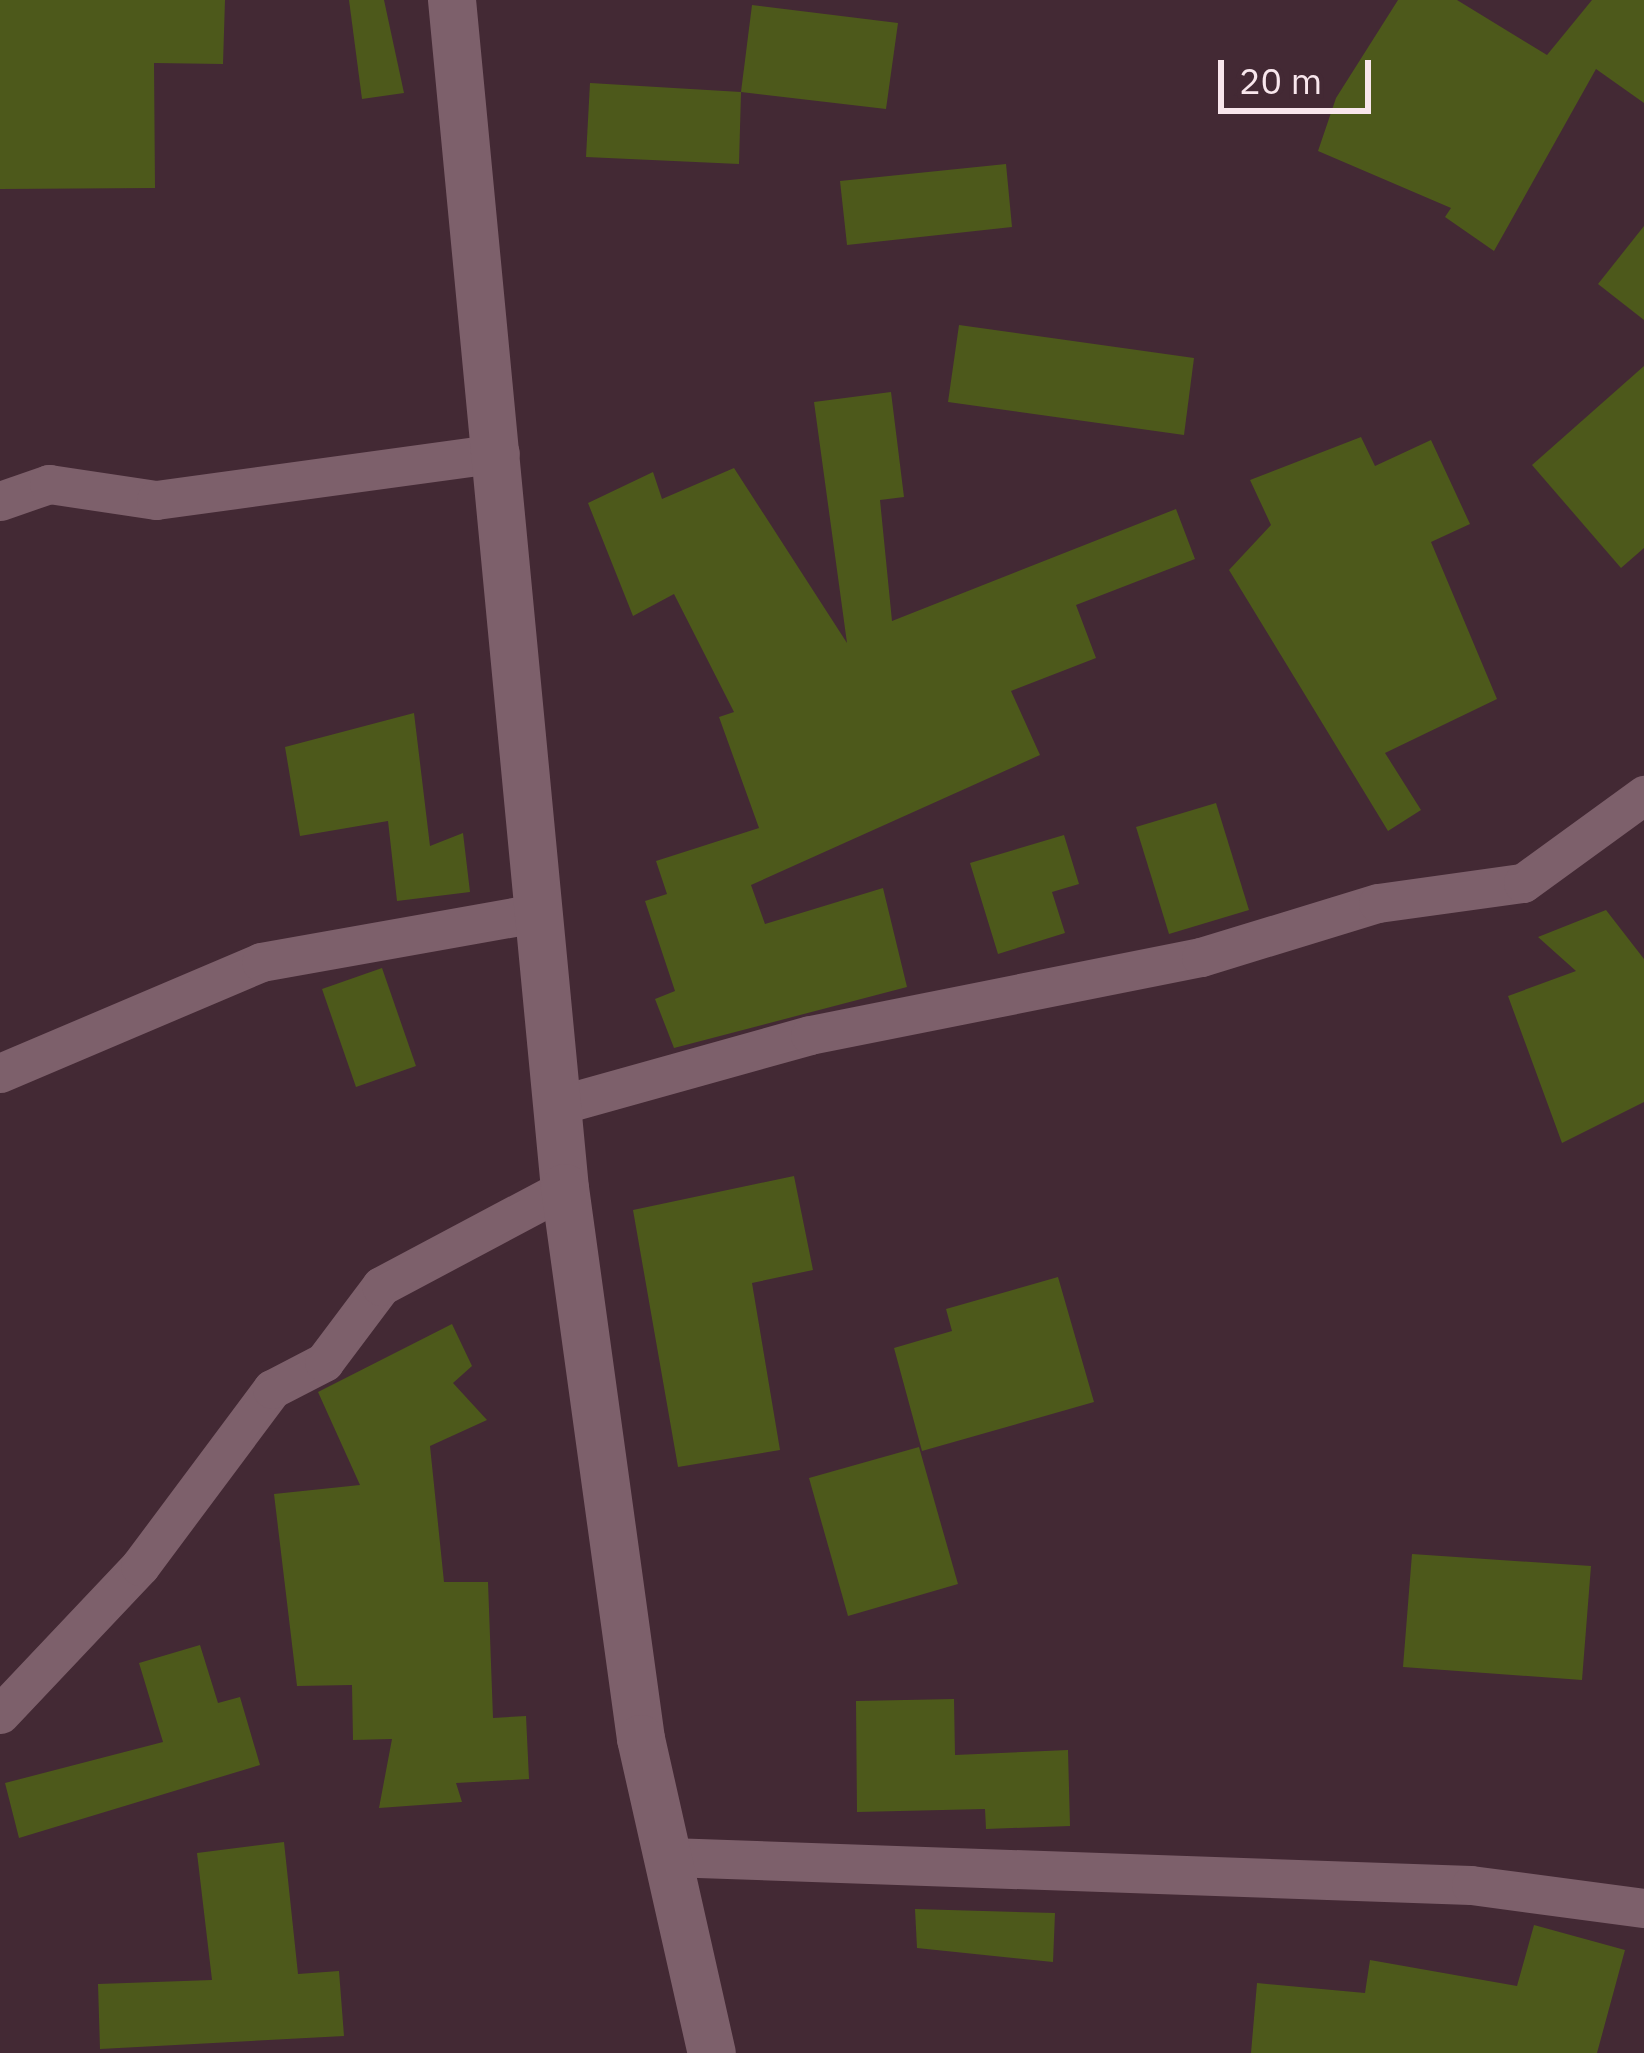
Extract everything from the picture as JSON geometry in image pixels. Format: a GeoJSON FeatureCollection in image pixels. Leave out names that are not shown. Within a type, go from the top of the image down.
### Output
{"type":"FeatureCollection","features":[{"type":"Feature","properties":{"kind":"street"},"geometry":{"type":"LineString","coordinates":[[452,0],[500,453],[516,743],[563,1104],[565,1188],[641,1739],[712,2053]]}},
{"type":"Feature","properties":{"kind":"street"},"geometry":{"type":"LineString","coordinates":[[0,500],[49,484],[156,500],[500,453]]}},
{"type":"Feature","properties":{"kind":"street"},"geometry":{"type":"LineString","coordinates":[[563,1104],[810,1035],[1201,957],[1378,903],[1522,883],[1644,795]]}},
{"type":"Feature","properties":{"kind":"street"},"geometry":{"type":"LineString","coordinates":[[0,1073],[261,962],[541,912]]}},
{"type":"Feature","properties":{"kind":"street"},"geometry":{"type":"LineString","coordinates":[[0,1714],[140,1566],[272,1389],[323,1362],[380,1286],[565,1188]]}},
{"type":"Feature","properties":{"kind":"street"},"geometry":{"type":"LineString","coordinates":[[669,1857],[1471,1885],[1644,1908]]}},
{"type":"Feature","properties":{"kind":"building"},"geometry":{"type":"Polygon","coordinates":[[[0,0],[225,0],[223,64],[154,63],[155,188],[0,189],[0,0]]]}},
{"type":"Feature","properties":{"kind":"building"},"geometry":{"type":"Polygon","coordinates":[[[349,0],[384,0],[404,93],[362,99],[349,0]]]}},
{"type":"Feature","properties":{"kind":"building"},"geometry":{"type":"Polygon","coordinates":[[[1398,0],[1457,0],[1547,55],[1592,0],[1644,0],[1644,103],[1596,69],[1494,251],[1445,217],[1451,208],[1318,151],[1336,98],[1398,0]]]}},
{"type":"Feature","properties":{"kind":"building"},"geometry":{"type":"Polygon","coordinates":[[[752,5],[898,23],[886,109],[741,92],[752,5]]]}},
{"type":"Feature","properties":{"kind":"building"},"geometry":{"type":"Polygon","coordinates":[[[590,83],[741,92],[739,164],[586,157],[590,83]]]}},
{"type":"Feature","properties":{"kind":"building"},"geometry":{"type":"Polygon","coordinates":[[[1006,164],[1012,227],[847,245],[840,181],[1006,164]]]}},
{"type":"Feature","properties":{"kind":"building"},"geometry":{"type":"Polygon","coordinates":[[[1644,226],[1644,320],[1598,284],[1644,226]]]}},
{"type":"Feature","properties":{"kind":"building"},"geometry":{"type":"Polygon","coordinates":[[[959,325],[1194,358],[1184,435],[948,402],[959,325]]]}},
{"type":"Feature","properties":{"kind":"building"},"geometry":{"type":"Polygon","coordinates":[[[1644,366],[1644,548],[1621,568],[1532,465],[1644,366]]]}},
{"type":"Feature","properties":{"kind":"building"},"geometry":{"type":"Polygon","coordinates":[[[891,392],[904,497],[880,500],[892,621],[1176,509],[1195,559],[1076,605],[1096,658],[1011,691],[1040,755],[751,885],[765,924],[883,888],[907,987],[674,1048],[655,999],[675,991],[645,901],[667,894],[656,861],[759,828],[719,717],[734,712],[674,594],[633,616],[588,503],[653,472],[662,499],[734,468],[847,643],[814,402],[891,392]]]}},
{"type":"Feature","properties":{"kind":"building"},"geometry":{"type":"Polygon","coordinates":[[[1361,437],[1375,466],[1431,440],[1470,524],[1431,542],[1497,699],[1385,753],[1421,810],[1388,831],[1229,570],[1271,525],[1250,480],[1361,437]]]}},
{"type":"Feature","properties":{"kind":"building"},"geometry":{"type":"Polygon","coordinates":[[[414,713],[430,846],[463,833],[470,892],[397,901],[388,821],[300,836],[285,747],[414,713]]]}},
{"type":"Feature","properties":{"kind":"building"},"geometry":{"type":"Polygon","coordinates":[[[1216,803],[1249,910],[1169,934],[1136,827],[1216,803]]]}},
{"type":"Feature","properties":{"kind":"building"},"geometry":{"type":"Polygon","coordinates":[[[1064,835],[1079,884],[1052,892],[1065,933],[998,954],[970,863],[1064,835]]]}},
{"type":"Feature","properties":{"kind":"building"},"geometry":{"type":"Polygon","coordinates":[[[1606,910],[1644,959],[1644,1102],[1562,1143],[1508,996],[1576,971],[1538,937],[1606,910]]]}},
{"type":"Feature","properties":{"kind":"building"},"geometry":{"type":"Polygon","coordinates":[[[382,968],[416,1066],[356,1087],[322,989],[382,968]]]}},
{"type":"Feature","properties":{"kind":"building"},"geometry":{"type":"Polygon","coordinates":[[[794,1176],[813,1270],[752,1283],[780,1450],[678,1467],[633,1210],[794,1176]]]}},
{"type":"Feature","properties":{"kind":"building"},"geometry":{"type":"Polygon","coordinates":[[[1058,1277],[1094,1402],[922,1451],[894,1348],[952,1331],[946,1309],[1058,1277]]]}},
{"type":"Feature","properties":{"kind":"building"},"geometry":{"type":"Polygon","coordinates":[[[452,1324],[472,1366],[453,1383],[487,1420],[430,1446],[444,1582],[488,1582],[493,1718],[526,1716],[529,1779],[456,1783],[462,1802],[379,1808],[392,1739],[353,1740],[352,1685],[297,1686],[274,1494],[360,1485],[318,1392],[452,1324]]]}},
{"type":"Feature","properties":{"kind":"building"},"geometry":{"type":"Polygon","coordinates":[[[919,1447],[958,1584],[848,1616],[809,1478],[919,1447]]]}},
{"type":"Feature","properties":{"kind":"building"},"geometry":{"type":"Polygon","coordinates":[[[1412,1554],[1591,1566],[1582,1680],[1403,1667],[1412,1554]]]}},
{"type":"Feature","properties":{"kind":"building"},"geometry":{"type":"Polygon","coordinates":[[[200,1645],[218,1703],[240,1697],[260,1765],[19,1838],[5,1783],[163,1742],[139,1663],[200,1645]]]}},
{"type":"Feature","properties":{"kind":"building"},"geometry":{"type":"Polygon","coordinates":[[[954,1699],[955,1755],[1068,1750],[1070,1826],[986,1829],[985,1809],[857,1812],[856,1701],[954,1699]]]}},
{"type":"Feature","properties":{"kind":"building"},"geometry":{"type":"Polygon","coordinates":[[[284,1842],[298,1974],[339,1971],[344,2036],[100,2049],[98,1984],[212,1980],[197,1853],[284,1842]]]}},
{"type":"Feature","properties":{"kind":"building"},"geometry":{"type":"Polygon","coordinates":[[[915,1909],[1055,1913],[1053,1962],[917,1948],[915,1909]]]}},
{"type":"Feature","properties":{"kind":"building"},"geometry":{"type":"Polygon","coordinates":[[[1534,1925],[1625,1950],[1597,2053],[1251,2053],[1257,1983],[1365,1993],[1370,1960],[1517,1986],[1534,1925]]]}}]}
